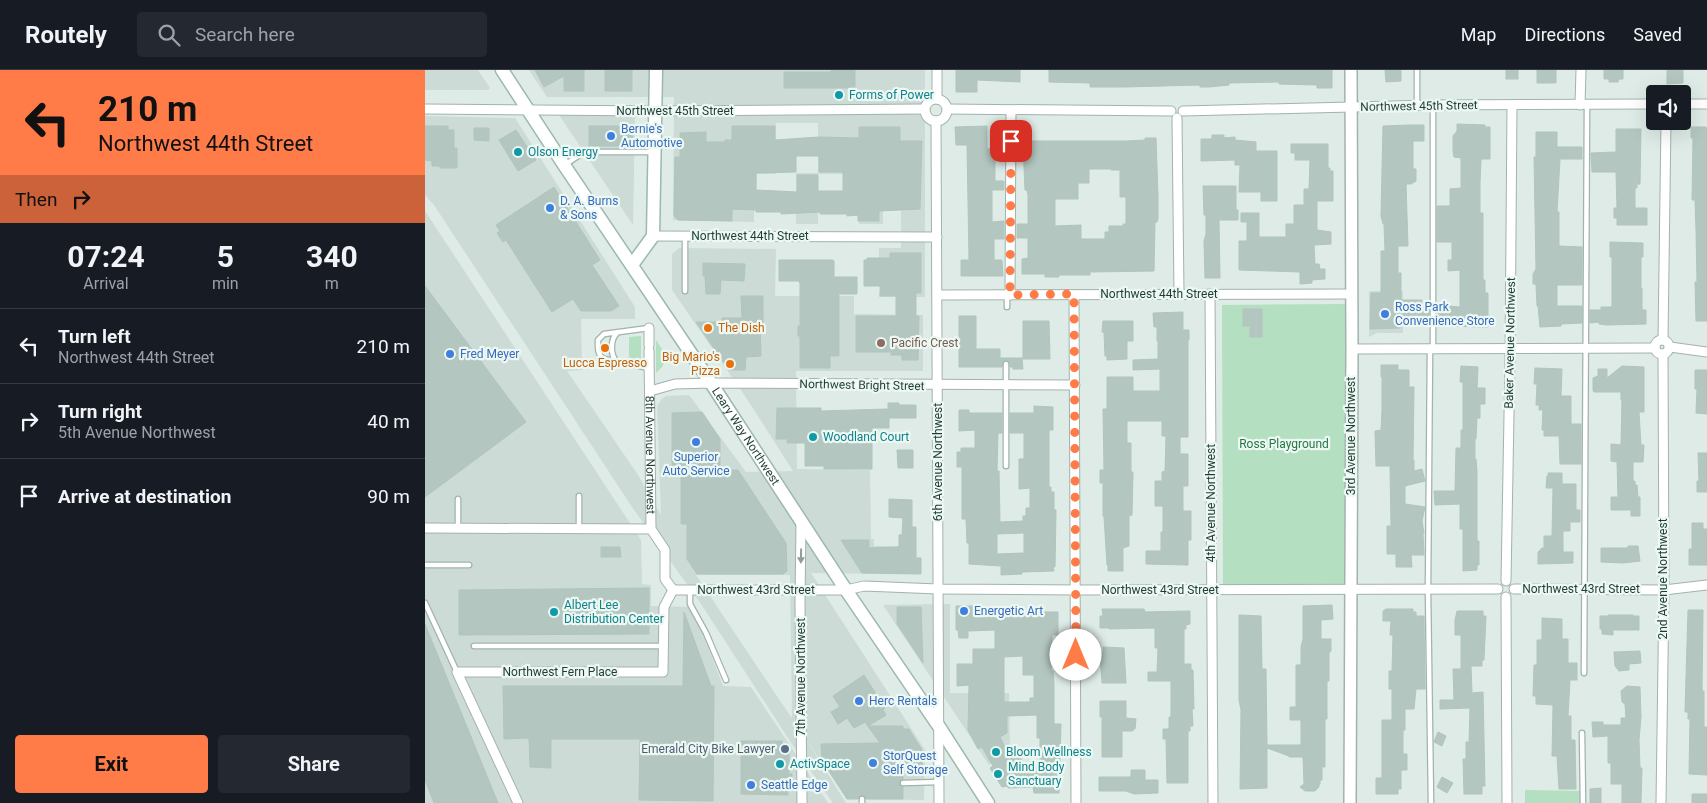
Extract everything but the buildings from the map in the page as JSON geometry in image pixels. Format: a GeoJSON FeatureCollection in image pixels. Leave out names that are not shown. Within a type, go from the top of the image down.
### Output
{"type":"FeatureCollection","features":[{"type":"Feature","properties":{"kind":"main road","name":"Leary Way Northwest"},"geometry":{"type":"LineString","coordinates":[[502,70],[711,383],[846,590],[939,725],[988,803]]}},
{"type":"Feature","properties":{"kind":"main road"},"geometry":{"type":"LineString","coordinates":[[632,265],[653,236],[656,70]]}},
{"type":"Feature","properties":{"kind":"street"},"geometry":{"type":"LineString","coordinates":[[937,70],[937,99]]}},
{"type":"Feature","properties":{"kind":"street","name":"3rd Avenue Northwest"},"geometry":{"type":"LineString","coordinates":[[1350,803],[1351,70]]}},
{"type":"Feature","properties":{"kind":"street"},"geometry":{"type":"LineString","coordinates":[[1581,70],[1583,105]]}},
{"type":"Feature","properties":{"kind":"street"},"geometry":{"type":"LineString","coordinates":[[937,99],[946,103],[947,109],[944,118],[936,121],[928,118],[925,109],[929,101],[937,99]]}},
{"type":"Feature","properties":{"kind":"street","name":"Northwest 45th Street"},"geometry":{"type":"LineString","coordinates":[[947,109],[1177,113],[1433,105],[1646,104]]}},
{"type":"Feature","properties":{"kind":"street"},"geometry":{"type":"LineString","coordinates":[[1691,104],[1707,104]]}},
{"type":"Feature","properties":{"kind":"street","name":"Baker Avenue Northwest"},"geometry":{"type":"LineString","coordinates":[[1506,581],[1511,348],[1511,105]]}},
{"type":"Feature","properties":{"kind":"street","name":"Northwest 45th Street"},"geometry":{"type":"LineString","coordinates":[[425,109],[656,111],[925,109]]}},
{"type":"Feature","properties":{"kind":"street"},"geometry":{"type":"LineString","coordinates":[[1008,295],[1011,110]]}},
{"type":"Feature","properties":{"kind":"street"},"geometry":{"type":"LineString","coordinates":[[1177,113],[1179,294]]}},
{"type":"Feature","properties":{"kind":"street","name":"6th Avenue Northwest"},"geometry":{"type":"LineString","coordinates":[[936,121],[939,803]]}},
{"type":"Feature","properties":{"kind":"street"},"geometry":{"type":"LineString","coordinates":[[1663,340],[1666,130]]}},
{"type":"Feature","properties":{"kind":"street","name":"Northwest 44th Street"},"geometry":{"type":"LineString","coordinates":[[653,236],[937,237]]}},
{"type":"Feature","properties":{"kind":"street"},"geometry":{"type":"LineString","coordinates":[[1074,294],[1076,803]]}},
{"type":"Feature","properties":{"kind":"street","name":"4th Avenue Northwest"},"geometry":{"type":"LineString","coordinates":[[1210,294],[1213,803]]}},
{"type":"Feature","properties":{"kind":"street","name":"Northwest 44th Street"},"geometry":{"type":"LineString","coordinates":[[937,295],[1352,294]]}},
{"type":"Feature","properties":{"kind":"street","name":"8th Avenue Northwest"},"geometry":{"type":"LineString","coordinates":[[649,328],[651,530],[665,550],[665,579],[673,590]]}},
{"type":"Feature","properties":{"kind":"street"},"geometry":{"type":"LineString","coordinates":[[1655,348],[1657,342],[1663,340]]}},
{"type":"Feature","properties":{"kind":"street"},"geometry":{"type":"LineString","coordinates":[[1663,340],[1670,347],[1707,352]]}},
{"type":"Feature","properties":{"kind":"street"},"geometry":{"type":"LineString","coordinates":[[1655,348],[1658,353],[1663,354],[1668,352],[1670,347]]}},
{"type":"Feature","properties":{"kind":"street"},"geometry":{"type":"LineString","coordinates":[[1352,349],[1655,348]]}},
{"type":"Feature","properties":{"kind":"street","name":"2nd Avenue Northwest"},"geometry":{"type":"LineString","coordinates":[[1661,803],[1664,590],[1663,354]]}},
{"type":"Feature","properties":{"kind":"street","name":"Northwest Bright Street"},"geometry":{"type":"LineString","coordinates":[[650,391],[675,384],[711,383],[937,386],[1075,385]]}},
{"type":"Feature","properties":{"kind":"street","name":"7th Avenue Northwest"},"geometry":{"type":"LineString","coordinates":[[801,521],[802,803]]}},
{"type":"Feature","properties":{"kind":"street"},"geometry":{"type":"LineString","coordinates":[[425,528],[651,530]]}},
{"type":"Feature","properties":{"kind":"street"},"geometry":{"type":"LineString","coordinates":[[1506,581],[1512,584],[1514,589],[1512,594],[1506,597],[1501,595],[1498,589],[1501,583],[1506,581]]}},
{"type":"Feature","properties":{"kind":"street","name":"Northwest 43rd Street"},"geometry":{"type":"LineString","coordinates":[[1514,589],[1664,590],[1707,585]]}},
{"type":"Feature","properties":{"kind":"street","name":"Northwest 43rd Street"},"geometry":{"type":"LineString","coordinates":[[673,590],[846,590],[864,586],[938,589],[1076,590],[1498,589]]}},
{"type":"Feature","properties":{"kind":"street"},"geometry":{"type":"LineString","coordinates":[[663,646],[664,607],[673,590]]}},
{"type":"Feature","properties":{"kind":"street"},"geometry":{"type":"LineString","coordinates":[[1506,597],[1507,803]]}},
{"type":"Feature","properties":{"kind":"street","name":"Northwest Fern Place"},"geometry":{"type":"LineString","coordinates":[[457,672],[663,672],[663,646]]}},
{"type":"Feature","properties":{"kind":"street"},"geometry":{"type":"LineString","coordinates":[[457,672],[518,803]]}},
{"type":"Feature","properties":{"kind":"lane"},"geometry":{"type":"LineString","coordinates":[[1417,70],[1417,106]]}},
{"type":"Feature","properties":{"kind":"lane"},"geometry":{"type":"LineString","coordinates":[[1431,803],[1429,590],[1433,105]]}},
{"type":"Feature","properties":{"kind":"lane"},"geometry":{"type":"LineString","coordinates":[[1583,105],[1586,348],[1584,673]]}},
{"type":"Feature","properties":{"kind":"lane"},"geometry":{"type":"LineString","coordinates":[[564,165],[584,152],[655,152]]}},
{"type":"Feature","properties":{"kind":"lane"},"geometry":{"type":"LineString","coordinates":[[685,236],[685,291]]}},
{"type":"Feature","properties":{"kind":"lane"},"geometry":{"type":"LineString","coordinates":[[1007,307],[1008,295]]}},
{"type":"Feature","properties":{"kind":"lane"},"geometry":{"type":"LineString","coordinates":[[649,328],[604,334],[598,340],[600,357],[649,368]]}},
{"type":"Feature","properties":{"kind":"lane"},"geometry":{"type":"LineString","coordinates":[[617,362],[613,354],[612,339],[618,332]]}},
{"type":"Feature","properties":{"kind":"lane"},"geometry":{"type":"LineString","coordinates":[[1006,364],[1006,466]]}},
{"type":"Feature","properties":{"kind":"lane"},"geometry":{"type":"LineString","coordinates":[[579,496],[579,529]]}},
{"type":"Feature","properties":{"kind":"lane"},"geometry":{"type":"LineString","coordinates":[[458,499],[458,529]]}},
{"type":"Feature","properties":{"kind":"lane"},"geometry":{"type":"LineString","coordinates":[[425,565],[469,565]]}},
{"type":"Feature","properties":{"kind":"lane"},"geometry":{"type":"LineString","coordinates":[[690,590],[690,604],[706,634],[726,680]]}},
{"type":"Feature","properties":{"kind":"lane"},"geometry":{"type":"LineString","coordinates":[[425,602],[457,672]]}},
{"type":"Feature","properties":{"kind":"lane"},"geometry":{"type":"LineString","coordinates":[[474,646],[663,646]]}},
{"type":"Feature","properties":{"kind":"lane"},"geometry":{"type":"LineString","coordinates":[[1582,733],[1583,803]]}},
{"type":"Feature","properties":{"kind":"lane"},"geometry":{"type":"LineString","coordinates":[[903,783],[939,782]]}},
{"type":"Feature","properties":{"kind":"shaded area"},"geometry":{"type":"Polygon","coordinates":[[[425,70],[478,70],[490,88],[488,90],[425,90],[425,70]]]}},
{"type":"Feature","properties":{"kind":"shaded area"},"geometry":{"type":"Polygon","coordinates":[[[529,70],[925,70],[925,297],[879,297],[879,248],[901,248],[901,176],[883,182],[883,224],[859,224],[858,174],[818,174],[818,224],[796,224],[796,173],[818,173],[818,123],[776,123],[776,174],[757,174],[757,188],[754,190],[754,222],[673,220],[674,97],[547,97],[529,70]]]}},
{"type":"Feature","properties":{"kind":"shaded area"},"geometry":{"type":"Polygon","coordinates":[[[559,115],[635,115],[633,225],[588,158],[559,115]]]}},
{"type":"Feature","properties":{"kind":"shaded area"},"geometry":{"type":"Polygon","coordinates":[[[425,116],[515,118],[635,307],[635,319],[581,319],[582,370],[567,371],[638,475],[661,515],[657,406],[666,396],[689,395],[746,472],[793,471],[747,399],[672,290],[672,254],[679,248],[776,249],[775,296],[854,296],[854,314],[923,315],[923,371],[796,371],[797,469],[870,470],[871,539],[874,539],[874,546],[901,546],[902,574],[811,573],[925,750],[924,800],[847,799],[807,741],[846,803],[833,803],[792,744],[701,604],[632,507],[434,205],[425,195],[425,116]],[[696,575],[792,717],[790,575],[696,575]]]}},
{"type":"Feature","properties":{"kind":"shaded area"},"geometry":{"type":"Polygon","coordinates":[[[425,211],[641,540],[642,584],[651,585],[651,606],[693,607],[723,686],[751,687],[828,803],[425,803],[425,211]]]}},
{"type":"Feature","properties":{"kind":"shaded area","name":"Ross Park Convenience Store"},"geometry":{"type":"Polygon","coordinates":[[[1369,291],[1403,291],[1403,333],[1377,333],[1369,337],[1369,291]]]}},
{"type":"Feature","properties":{"kind":"shaded area"},"geometry":{"type":"Polygon","coordinates":[[[950,604],[950,693],[1009,693],[1010,753],[989,765],[883,605],[950,604]]]}},
{"type":"Feature","properties":{"kind":"green space","name":"Ross Playground"},"geometry":{"type":"Polygon","coordinates":[[[1345,304],[1345,584],[1223,585],[1222,305],[1345,304]]]}},
{"type":"Feature","properties":{"kind":"green space"},"geometry":{"type":"Polygon","coordinates":[[[641,336],[641,361],[629,359],[629,337],[641,336]]]}},
{"type":"Feature","properties":{"kind":"green space"},"geometry":{"type":"Polygon","coordinates":[[[656,340],[667,357],[662,367],[656,373],[656,340]]]}},
{"type":"Feature","properties":{"kind":"green space"},"geometry":{"type":"Polygon","coordinates":[[[1525,790],[1582,791],[1582,803],[1525,803],[1525,790]]]}},
{"type":"Feature","properties":{"kind":"place","name":"Forms of Power"},"geometry":{"type":"Point","coordinates":[839,95]}},
{"type":"Feature","properties":{"kind":"place","name":"Bernie's Automotive"},"geometry":{"type":"Point","coordinates":[611,136]}},
{"type":"Feature","properties":{"kind":"place","name":"Olson Energy"},"geometry":{"type":"Point","coordinates":[518,152]}},
{"type":"Feature","properties":{"kind":"place","name":"D. A. Burns & Sons"},"geometry":{"type":"Point","coordinates":[550,208]}},
{"type":"Feature","properties":{"kind":"place","name":"Ross Park Convenience Store"},"geometry":{"type":"Point","coordinates":[1385,314]}},
{"type":"Feature","properties":{"kind":"place","name":"The Dish"},"geometry":{"type":"Point","coordinates":[708,328]}},
{"type":"Feature","properties":{"kind":"place","name":"Pacific Crest"},"geometry":{"type":"Point","coordinates":[881,343]}},
{"type":"Feature","properties":{"kind":"place","name":"Lucca Espresso"},"geometry":{"type":"Point","coordinates":[605,348]}},
{"type":"Feature","properties":{"kind":"place","name":"Fred Meyer"},"geometry":{"type":"Point","coordinates":[450,354]}},
{"type":"Feature","properties":{"kind":"place","name":"Big Mario's Pizza"},"geometry":{"type":"Point","coordinates":[730,364]}},
{"type":"Feature","properties":{"kind":"place","name":"Woodland Court"},"geometry":{"type":"Point","coordinates":[813,437]}},
{"type":"Feature","properties":{"kind":"place","name":"Superior Auto Service"},"geometry":{"type":"Point","coordinates":[696,442]}},
{"type":"Feature","properties":{"kind":"place","name":"Energetic Art"},"geometry":{"type":"Point","coordinates":[964,611]}},
{"type":"Feature","properties":{"kind":"place","name":"Albert Lee Distribution Center"},"geometry":{"type":"Point","coordinates":[554,612]}},
{"type":"Feature","properties":{"kind":"place","name":"Herc Rentals"},"geometry":{"type":"Point","coordinates":[859,701]}},
{"type":"Feature","properties":{"kind":"place","name":"Emerald City Bike Lawyer"},"geometry":{"type":"Point","coordinates":[785,749]}},
{"type":"Feature","properties":{"kind":"place","name":"Bloom Wellness"},"geometry":{"type":"Point","coordinates":[996,752]}},
{"type":"Feature","properties":{"kind":"place","name":"StorQuest Self Storage"},"geometry":{"type":"Point","coordinates":[873,763]}},
{"type":"Feature","properties":{"kind":"place","name":"ActivSpace"},"geometry":{"type":"Point","coordinates":[780,764]}},
{"type":"Feature","properties":{"kind":"place","name":"Mind Body Sanctuary"},"geometry":{"type":"Point","coordinates":[998,774]}},
{"type":"Feature","properties":{"kind":"place","name":"Seattle Edge"},"geometry":{"type":"Point","coordinates":[751,785]}},
{"type":"Feature","properties":{"kind":"route"},"geometry":{"type":"LineString","coordinates":[[1011,141],[1010,295],[1074,294],[1076,655]]}}]}
